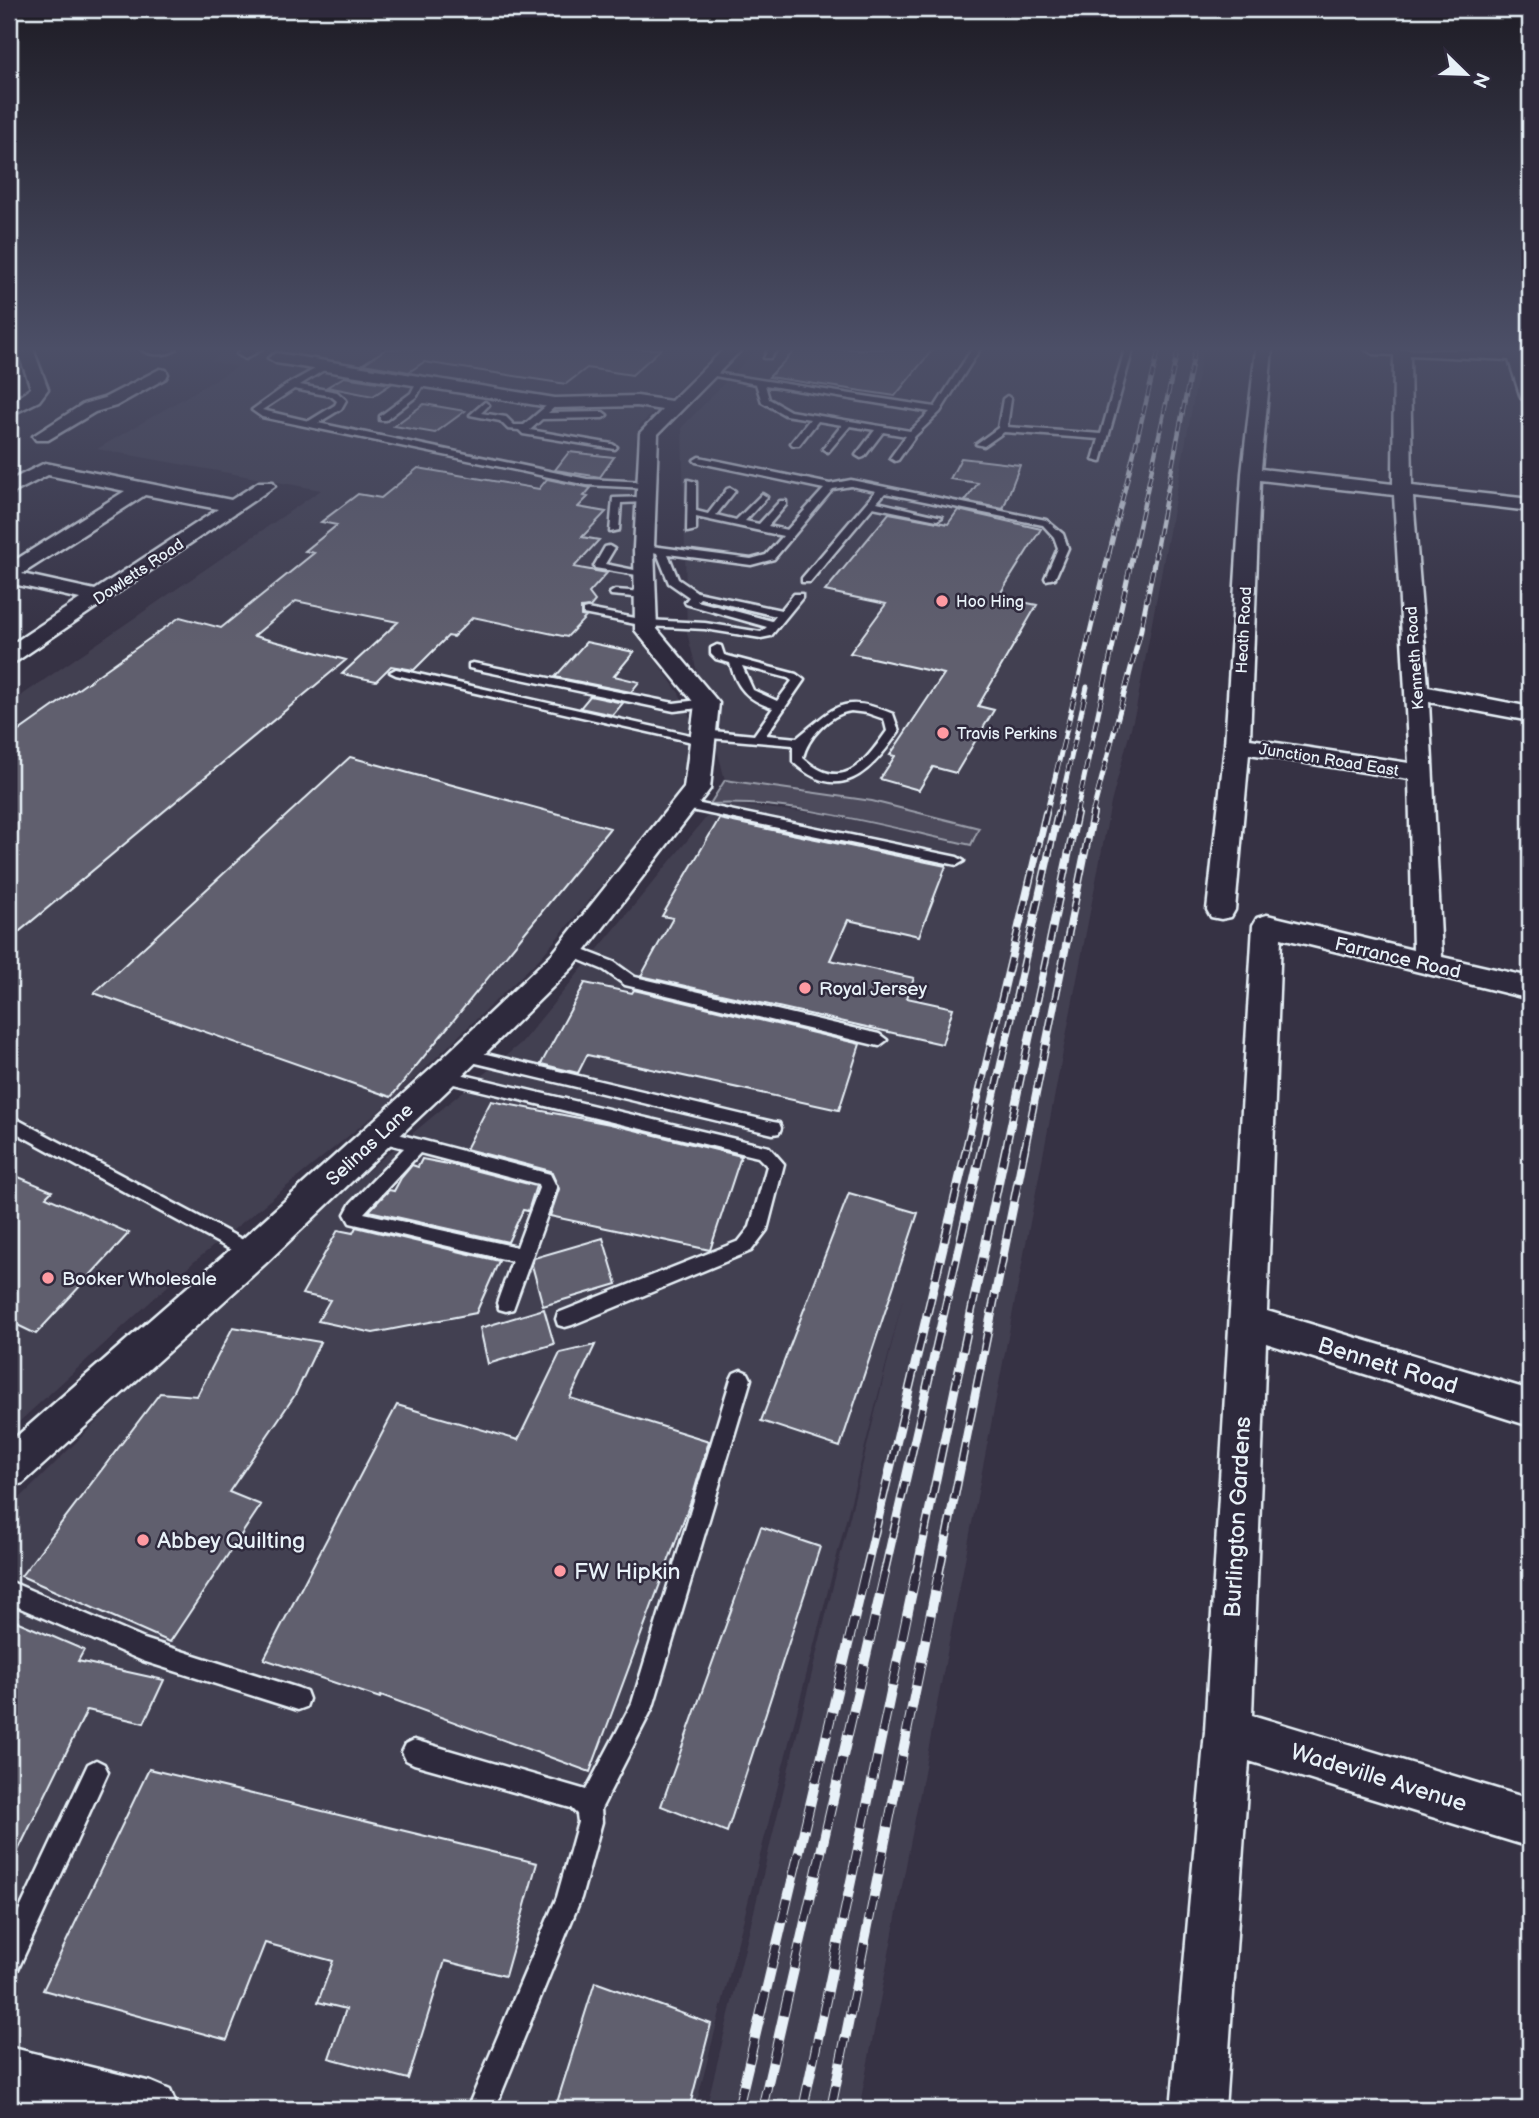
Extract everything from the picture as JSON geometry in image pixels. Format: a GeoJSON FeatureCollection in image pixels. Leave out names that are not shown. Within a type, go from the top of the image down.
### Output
{"type":"FeatureCollection","features":[{"type":"Feature","properties":{"kind":"street"},"geometry":{"type":"LineString","coordinates":[[648,448],[647,492],[653,549],[645,585],[646,630],[706,703],[703,739],[692,797]]}},
{"type":"Feature","properties":{"kind":"street","name":"Heath Road"},"geometry":{"type":"LineString","coordinates":[[1221,910],[1237,745],[1254,448]]}},
{"type":"Feature","properties":{"kind":"street","name":"Kenneth Road"},"geometry":{"type":"LineString","coordinates":[[1403,448],[1403,490],[1422,773],[1428,964]]}},
{"type":"Feature","properties":{"kind":"street"},"geometry":{"type":"LineString","coordinates":[[12,485],[45,468],[235,507]]}},
{"type":"Feature","properties":{"kind":"street"},"geometry":{"type":"LineString","coordinates":[[1251,473],[1530,505]]}},
{"type":"Feature","properties":{"kind":"street","name":"Dowletts Road"},"geometry":{"type":"LineString","coordinates":[[9,656],[266,486]]}},
{"type":"Feature","properties":{"kind":"street"},"geometry":{"type":"LineString","coordinates":[[9,575],[144,488]]}},
{"type":"Feature","properties":{"kind":"street"},"geometry":{"type":"LineString","coordinates":[[9,575],[99,597]]}},
{"type":"Feature","properties":{"kind":"street"},"geometry":{"type":"LineString","coordinates":[[1415,692],[1530,714]]}},
{"type":"Feature","properties":{"kind":"street","name":"Junction Road East"},"geometry":{"type":"LineString","coordinates":[[1237,745],[1422,773]]}},
{"type":"Feature","properties":{"kind":"street","name":"Selinas Lane"},"geometry":{"type":"LineString","coordinates":[[9,1469],[252,1253],[454,1066],[570,950],[692,797]]}},
{"type":"Feature","properties":{"kind":"street","name":"Farrance Road"},"geometry":{"type":"LineString","coordinates":[[1267,925],[1530,988]]}},
{"type":"Feature","properties":{"kind":"street","name":"Burlington Gardens"},"geometry":{"type":"LineString","coordinates":[[1198,2109],[1228,1731],[1267,925]]}},
{"type":"Feature","properties":{"kind":"street","name":"Bennett Road"},"geometry":{"type":"LineString","coordinates":[[1247,1321],[1530,1408]]}},
{"type":"Feature","properties":{"kind":"street","name":"Wadeville Avenue"},"geometry":{"type":"LineString","coordinates":[[1228,1731],[1530,1823]]}},
{"type":"Feature","properties":{"kind":"street"},"geometry":{"type":"LineString","coordinates":[[9,2074],[151,2109]]}},
{"type":"Feature","properties":{"kind":"lane"},"geometry":{"type":"LineString","coordinates":[[424,448],[647,492]]}},
{"type":"Feature","properties":{"kind":"lane"},"geometry":{"type":"LineString","coordinates":[[861,455],[866,448]]}},
{"type":"Feature","properties":{"kind":"lane"},"geometry":{"type":"LineString","coordinates":[[895,458],[902,448]]}},
{"type":"Feature","properties":{"kind":"lane"},"geometry":{"type":"LineString","coordinates":[[1098,460],[1101,448]]}},
{"type":"Feature","properties":{"kind":"lane"},"geometry":{"type":"LineString","coordinates":[[699,460],[830,486],[851,483],[1046,523],[1059,536],[1063,548],[1050,578]]}},
{"type":"Feature","properties":{"kind":"lane"},"geometry":{"type":"LineString","coordinates":[[691,482],[691,530]]}},
{"type":"Feature","properties":{"kind":"lane"},"geometry":{"type":"LineString","coordinates":[[653,549],[751,562],[770,557],[830,486]]}},
{"type":"Feature","properties":{"kind":"lane"},"geometry":{"type":"LineString","coordinates":[[806,580],[883,489]]}},
{"type":"Feature","properties":{"kind":"lane"},"geometry":{"type":"LineString","coordinates":[[710,517],[730,491]]}},
{"type":"Feature","properties":{"kind":"lane"},"geometry":{"type":"LineString","coordinates":[[614,530],[616,500],[647,492]]}},
{"type":"Feature","properties":{"kind":"lane"},"geometry":{"type":"LineString","coordinates":[[738,523],[762,497]]}},
{"type":"Feature","properties":{"kind":"lane"},"geometry":{"type":"LineString","coordinates":[[761,528],[783,503]]}},
{"type":"Feature","properties":{"kind":"lane"},"geometry":{"type":"LineString","coordinates":[[871,504],[937,517]]}},
{"type":"Feature","properties":{"kind":"lane"},"geometry":{"type":"LineString","coordinates":[[691,513],[790,534]]}},
{"type":"Feature","properties":{"kind":"lane"},"geometry":{"type":"LineString","coordinates":[[653,549],[673,581],[695,596],[783,614]]}},
{"type":"Feature","properties":{"kind":"lane"},"geometry":{"type":"LineString","coordinates":[[609,550],[598,566],[645,585]]}},
{"type":"Feature","properties":{"kind":"lane"},"geometry":{"type":"LineString","coordinates":[[615,593],[645,585]]}},
{"type":"Feature","properties":{"kind":"lane"},"geometry":{"type":"LineString","coordinates":[[695,596],[691,604],[774,625]]}},
{"type":"Feature","properties":{"kind":"lane"},"geometry":{"type":"LineString","coordinates":[[587,612],[646,623],[705,626],[761,635],[766,634],[798,596]]}},
{"type":"Feature","properties":{"kind":"lane"},"geometry":{"type":"LineString","coordinates":[[717,648],[720,657],[798,680],[757,738]]}},
{"type":"Feature","properties":{"kind":"lane"},"geometry":{"type":"LineString","coordinates":[[736,662],[742,685],[747,692],[756,699],[780,706]]}},
{"type":"Feature","properties":{"kind":"lane"},"geometry":{"type":"LineString","coordinates":[[473,666],[674,707],[706,703]]}},
{"type":"Feature","properties":{"kind":"lane"},"geometry":{"type":"LineString","coordinates":[[397,673],[703,739],[757,738],[800,742],[831,713],[850,708],[875,710],[889,717],[893,731],[865,767],[856,774],[835,780],[808,771],[797,759],[800,742]]}},
{"type":"Feature","properties":{"kind":"lane"},"geometry":{"type":"LineString","coordinates":[[692,797],[957,861]]}},
{"type":"Feature","properties":{"kind":"lane"},"geometry":{"type":"LineString","coordinates":[[570,950],[609,966],[629,981],[879,1040]]}},
{"type":"Feature","properties":{"kind":"lane"},"geometry":{"type":"LineString","coordinates":[[454,1066],[773,1128]]}},
{"type":"Feature","properties":{"kind":"lane"},"geometry":{"type":"LineString","coordinates":[[454,1066],[763,1153],[776,1164],[758,1230],[745,1246],[565,1319]]}},
{"type":"Feature","properties":{"kind":"lane"},"geometry":{"type":"LineString","coordinates":[[9,1121],[252,1253]]}},
{"type":"Feature","properties":{"kind":"lane"},"geometry":{"type":"LineString","coordinates":[[379,1135],[544,1179],[548,1188],[506,1303]]}},
{"type":"Feature","properties":{"kind":"lane"},"geometry":{"type":"LineString","coordinates":[[417,1145],[357,1208],[356,1218],[523,1256]]}},
{"type":"Feature","properties":{"kind":"lane"},"geometry":{"type":"LineString","coordinates":[[481,2109],[569,1898],[590,1822],[589,1808],[642,1707],[741,1379]]}},
{"type":"Feature","properties":{"kind":"lane"},"geometry":{"type":"LineString","coordinates":[[9,1592],[143,1650],[298,1699]]}},
{"type":"Feature","properties":{"kind":"lane"},"geometry":{"type":"LineString","coordinates":[[414,1752],[576,1798],[589,1808]]}},
{"type":"Feature","properties":{"kind":"lane"},"geometry":{"type":"LineString","coordinates":[[9,1960],[96,1772]]}},
{"type":"Feature","properties":{"kind":"shaded area"},"geometry":{"type":"Polygon","coordinates":[[[636,448],[632,627],[679,693],[698,735],[694,754],[675,799],[541,957],[389,1103],[195,1261],[9,1431],[9,704],[321,490],[97,449],[636,448]]]}},
{"type":"Feature","properties":{"kind":"shaded area"},"geometry":{"type":"Polygon","coordinates":[[[683,448],[1185,448],[1136,709],[1111,803],[859,2109],[706,2109],[903,1298],[695,2109],[9,2109],[9,1509],[252,1267],[521,1043],[718,803],[833,815],[970,845],[978,828],[872,801],[725,780],[687,633],[683,448]]]}},
{"type":"Feature","properties":{"kind":"shaded area"},"geometry":{"type":"Polygon","coordinates":[[[725,780],[872,801],[979,828],[971,845],[807,810],[710,804],[725,780]]]}},
{"type":"Feature","properties":{"kind":"building"},"geometry":{"type":"Polygon","coordinates":[[[569,452],[614,457],[600,477],[555,470],[569,452]]]}},
{"type":"Feature","properties":{"kind":"building"},"geometry":{"type":"Polygon","coordinates":[[[961,458],[1020,465],[1003,509],[965,501],[978,483],[950,479],[961,458]]]}},
{"type":"Feature","properties":{"kind":"building"},"geometry":{"type":"Polygon","coordinates":[[[418,468],[539,489],[547,479],[591,488],[584,496],[588,497],[578,507],[606,512],[582,537],[599,540],[574,567],[607,573],[589,593],[595,601],[590,607],[581,608],[581,616],[586,617],[567,637],[473,617],[453,637],[448,636],[414,670],[391,666],[376,681],[342,674],[398,622],[296,601],[254,636],[346,660],[9,940],[9,738],[180,617],[221,628],[314,553],[305,551],[337,525],[321,522],[358,494],[381,498],[418,468]]]}},
{"type":"Feature","properties":{"kind":"building","name":"Hoo Hing"},"geometry":{"type":"Polygon","coordinates":[[[958,510],[1041,529],[998,597],[1037,605],[978,706],[994,710],[956,773],[933,767],[919,790],[880,779],[895,756],[890,755],[944,674],[850,653],[886,604],[825,591],[889,513],[948,524],[958,510]]]}},
{"type":"Feature","properties":{"kind":"building"},"geometry":{"type":"Polygon","coordinates":[[[586,642],[634,652],[614,676],[639,682],[631,692],[555,677],[586,642]]]}},
{"type":"Feature","properties":{"kind":"building"},"geometry":{"type":"Polygon","coordinates":[[[590,696],[623,703],[613,715],[580,708],[590,696]]]}},
{"type":"Feature","properties":{"kind":"building"},"geometry":{"type":"Polygon","coordinates":[[[350,757],[610,828],[391,1097],[94,993],[350,757]]]}},
{"type":"Feature","properties":{"kind":"building"},"geometry":{"type":"Polygon","coordinates":[[[719,819],[946,866],[919,936],[848,920],[830,960],[914,978],[907,998],[953,1008],[942,1044],[641,976],[673,918],[662,916],[719,819]]]}},
{"type":"Feature","properties":{"kind":"building"},"geometry":{"type":"Polygon","coordinates":[[[585,983],[632,993],[634,990],[860,1044],[839,1110],[587,1055],[578,1073],[541,1064],[585,983]]]}},
{"type":"Feature","properties":{"kind":"building"},"geometry":{"type":"Polygon","coordinates":[[[491,1101],[610,1124],[741,1156],[710,1250],[550,1216],[559,1189],[551,1171],[466,1149],[491,1101]]]}},
{"type":"Feature","properties":{"kind":"building"},"geometry":{"type":"Polygon","coordinates":[[[422,1159],[536,1186],[528,1211],[523,1210],[508,1242],[369,1211],[389,1190],[394,1191],[412,1165],[418,1167],[422,1159]]]}},
{"type":"Feature","properties":{"kind":"building","name":"Booker Wholesale"},"geometry":{"type":"Polygon","coordinates":[[[9,1173],[52,1191],[46,1197],[129,1233],[36,1334],[9,1321],[9,1173]]]}},
{"type":"Feature","properties":{"kind":"building"},"geometry":{"type":"Polygon","coordinates":[[[849,1193],[918,1213],[840,1447],[761,1421],[849,1193]]]}},
{"type":"Feature","properties":{"kind":"building"},"geometry":{"type":"Polygon","coordinates":[[[356,1227],[499,1261],[476,1313],[373,1333],[318,1321],[330,1300],[302,1294],[338,1230],[353,1233],[356,1227]]]}},
{"type":"Feature","properties":{"kind":"building"},"geometry":{"type":"Polygon","coordinates":[[[603,1238],[617,1284],[543,1306],[532,1265],[534,1258],[603,1238]]]}},
{"type":"Feature","properties":{"kind":"building"},"geometry":{"type":"Polygon","coordinates":[[[544,1309],[554,1344],[488,1364],[480,1328],[544,1309]]]}},
{"type":"Feature","properties":{"kind":"building","name":"Abbey Quilting"},"geometry":{"type":"Polygon","coordinates":[[[233,1327],[320,1342],[295,1395],[229,1492],[261,1505],[170,1642],[21,1576],[160,1393],[197,1396],[233,1327]]]}},
{"type":"Feature","properties":{"kind":"building","name":"FW Hipkin"},"geometry":{"type":"Polygon","coordinates":[[[595,1345],[570,1398],[709,1441],[693,1495],[590,1772],[381,1695],[380,1698],[264,1659],[397,1405],[518,1440],[560,1353],[595,1345]]]}},
{"type":"Feature","properties":{"kind":"building"},"geometry":{"type":"Polygon","coordinates":[[[761,1527],[820,1547],[727,1832],[661,1806],[761,1527]]]}},
{"type":"Feature","properties":{"kind":"building"},"geometry":{"type":"Polygon","coordinates":[[[9,1618],[84,1650],[78,1661],[164,1680],[144,1723],[87,1710],[9,1869],[9,1618]]]}},
{"type":"Feature","properties":{"kind":"building"},"geometry":{"type":"Polygon","coordinates":[[[149,1769],[537,1863],[505,1976],[445,1961],[408,2079],[329,2058],[346,2009],[318,2002],[333,1961],[265,1943],[227,2040],[43,1990],[149,1769]]]}},
{"type":"Feature","properties":{"kind":"building"},"geometry":{"type":"Polygon","coordinates":[[[595,1982],[711,2024],[689,2109],[555,2109],[595,1982]]]}},
{"type":"Feature","properties":{"kind":"railway"},"geometry":{"type":"LineString","coordinates":[[1109,554],[1135,448]]}},
{"type":"Feature","properties":{"kind":"railway"},"geometry":{"type":"LineString","coordinates":[[1133,554],[1156,448]]}},
{"type":"Feature","properties":{"kind":"railway"},"geometry":{"type":"LineString","coordinates":[[1155,554],[1176,448]]}},
{"type":"Feature","properties":{"kind":"railway"},"geometry":{"type":"LineString","coordinates":[[1046,815],[1109,553]]}},
{"type":"Feature","properties":{"kind":"railway"},"geometry":{"type":"LineString","coordinates":[[1076,815],[1133,553]]}},
{"type":"Feature","properties":{"kind":"railway"},"geometry":{"type":"LineString","coordinates":[[1092,815],[1140,634],[1156,553]]}},
{"type":"Feature","properties":{"kind":"railway"},"geometry":{"type":"LineString","coordinates":[[1058,815],[1087,687]]}},
{"type":"Feature","properties":{"kind":"railway"},"geometry":{"type":"LineString","coordinates":[[966,1148],[1046,813]]}},
{"type":"Feature","properties":{"kind":"railway"},"geometry":{"type":"LineString","coordinates":[[982,1148],[1058,813]]}},
{"type":"Feature","properties":{"kind":"railway"},"geometry":{"type":"LineString","coordinates":[[1006,1148],[1077,813]]}},
{"type":"Feature","properties":{"kind":"railway"},"geometry":{"type":"LineString","coordinates":[[1025,1148],[1093,813]]}},
{"type":"Feature","properties":{"kind":"railway"},"geometry":{"type":"LineString","coordinates":[[865,1574],[967,1147]]}},
{"type":"Feature","properties":{"kind":"railway"},"geometry":{"type":"LineString","coordinates":[[884,1574],[982,1147]]}},
{"type":"Feature","properties":{"kind":"railway"},"geometry":{"type":"LineString","coordinates":[[916,1574],[1006,1147]]}},
{"type":"Feature","properties":{"kind":"railway"},"geometry":{"type":"LineString","coordinates":[[939,1574],[1025,1147]]}},
{"type":"Feature","properties":{"kind":"railway"},"geometry":{"type":"LineString","coordinates":[[738,2109],[865,1573]]}},
{"type":"Feature","properties":{"kind":"railway"},"geometry":{"type":"LineString","coordinates":[[762,2109],[885,1573]]}},
{"type":"Feature","properties":{"kind":"railway"},"geometry":{"type":"LineString","coordinates":[[803,2109],[916,1573]]}},
{"type":"Feature","properties":{"kind":"railway"},"geometry":{"type":"LineString","coordinates":[[831,2109],[939,1573]]}},
{"type":"Feature","properties":{"kind":"place","name":"Hoo Hing"},"geometry":{"type":"Point","coordinates":[942,601]}},
{"type":"Feature","properties":{"kind":"place","name":"Travis Perkins"},"geometry":{"type":"Point","coordinates":[943,733]}},
{"type":"Feature","properties":{"kind":"place","name":"Royal Jersey"},"geometry":{"type":"Point","coordinates":[805,988]}},
{"type":"Feature","properties":{"kind":"place","name":"Booker Wholesale"},"geometry":{"type":"Point","coordinates":[48,1278]}},
{"type":"Feature","properties":{"kind":"place","name":"Abbey Quilting"},"geometry":{"type":"Point","coordinates":[143,1540]}},
{"type":"Feature","properties":{"kind":"place","name":"FW Hipkin"},"geometry":{"type":"Point","coordinates":[560,1571]}}]}
